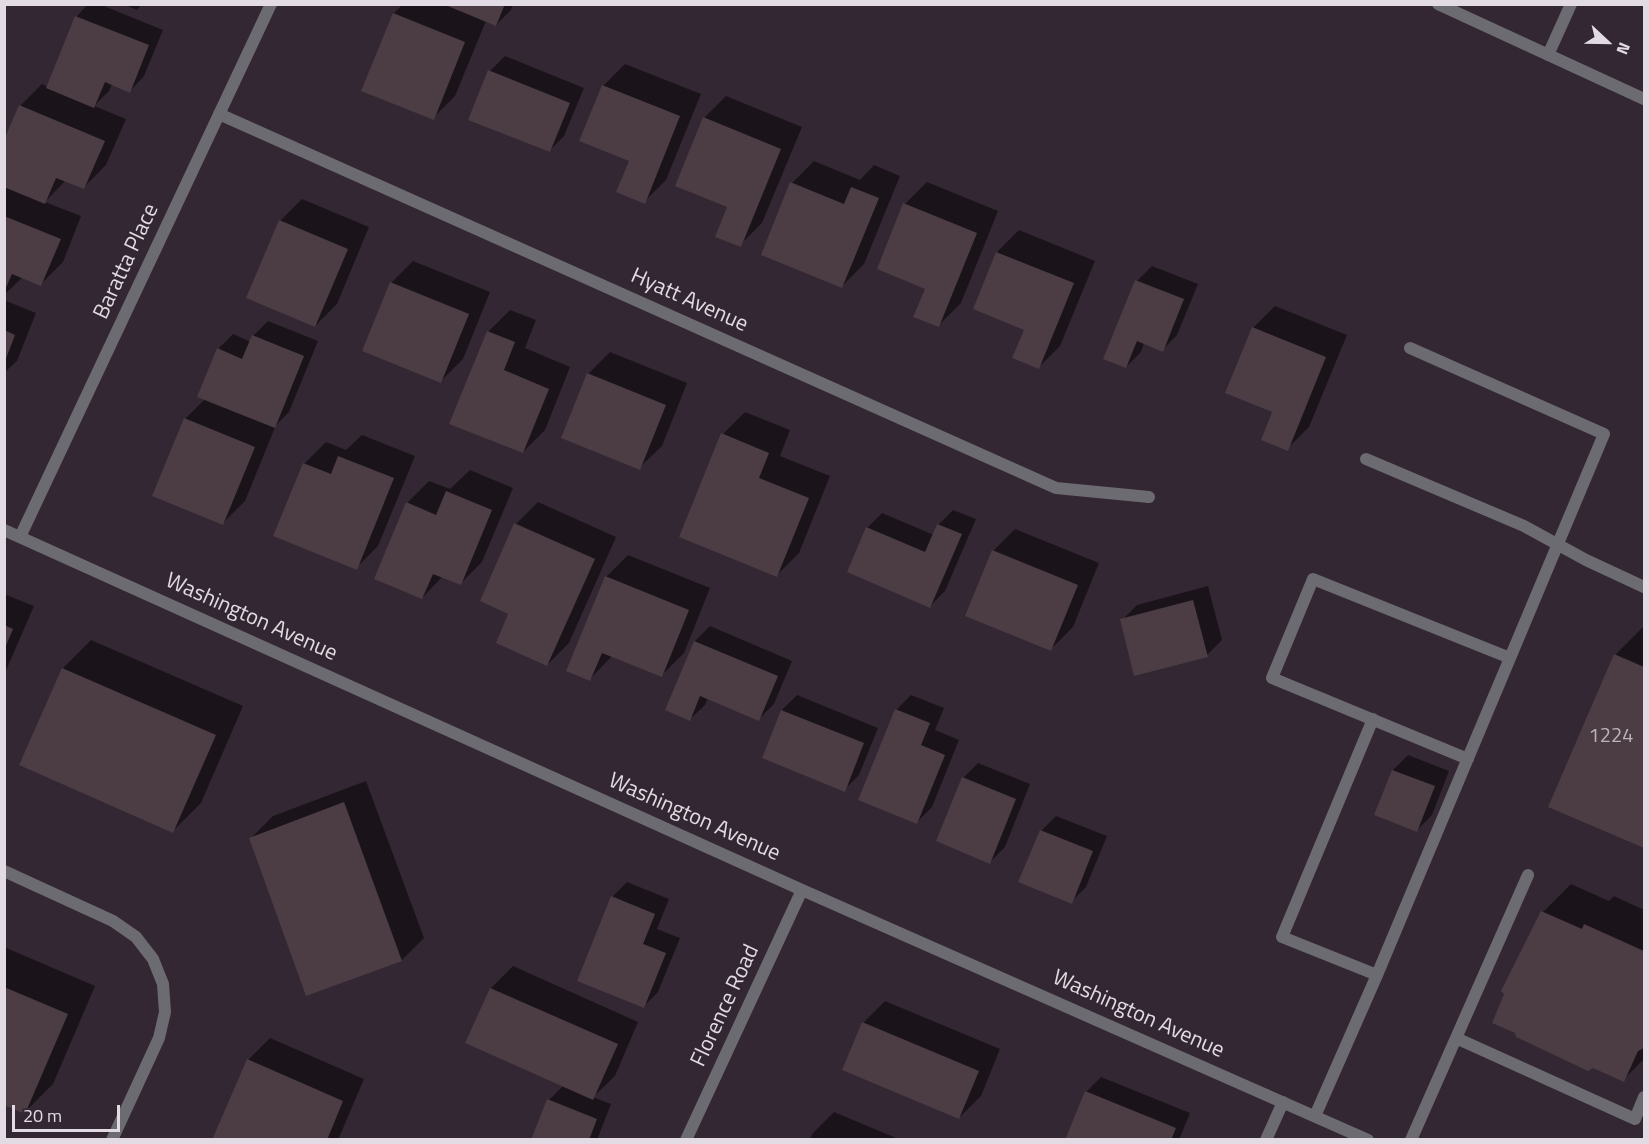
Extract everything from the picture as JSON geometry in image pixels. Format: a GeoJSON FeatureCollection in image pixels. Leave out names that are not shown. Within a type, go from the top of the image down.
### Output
{"type":"FeatureCollection","features":[{"type":"Feature","properties":{"kind":"street","name":"Baratta Place"},"geometry":{"type":"LineString","coordinates":[[20,537],[271,4]]}},
{"type":"Feature","properties":{"kind":"street"},"geometry":{"type":"LineString","coordinates":[[1437,4],[1644,99]]}},
{"type":"Feature","properties":{"kind":"street"},"geometry":{"type":"LineString","coordinates":[[1548,55],[1571,4]]}},
{"type":"Feature","properties":{"kind":"street","name":"Hyatt Avenue"},"geometry":{"type":"LineString","coordinates":[[219,114],[1056,488],[1149,497]]}},
{"type":"Feature","properties":{"kind":"street"},"geometry":{"type":"LineString","coordinates":[[1315,1116],[1377,975],[1604,434],[1410,348]]}},
{"type":"Feature","properties":{"kind":"street"},"geometry":{"type":"LineString","coordinates":[[1366,459],[1524,526],[1586,560],[1644,586]]}},
{"type":"Feature","properties":{"kind":"street","name":"Washington Avenue"},"geometry":{"type":"LineString","coordinates":[[4,530],[802,890],[1368,1140]]}},
{"type":"Feature","properties":{"kind":"street"},"geometry":{"type":"LineString","coordinates":[[1468,759],[1272,678],[1313,579],[1510,658]]}},
{"type":"Feature","properties":{"kind":"street"},"geometry":{"type":"LineString","coordinates":[[1373,719],[1282,937],[1377,975]]}},
{"type":"Feature","properties":{"kind":"street"},"geometry":{"type":"LineString","coordinates":[[4,871],[113,921],[136,937],[153,959],[163,984],[165,1012],[159,1038],[112,1140]]}},
{"type":"Feature","properties":{"kind":"street"},"geometry":{"type":"LineString","coordinates":[[1411,1140],[1528,875]]}},
{"type":"Feature","properties":{"kind":"street","name":"Florence Road"},"geometry":{"type":"LineString","coordinates":[[686,1140],[802,890]]}},
{"type":"Feature","properties":{"kind":"street"},"geometry":{"type":"LineString","coordinates":[[1456,1038],[1635,1119],[1644,1097]]}},
{"type":"Feature","properties":{"kind":"street"},"geometry":{"type":"LineString","coordinates":[[1266,1140],[1283,1102]]}},
{"type":"Feature","properties":{"kind":"building"},"geometry":{"type":"Polygon","coordinates":[[[443,4],[505,4],[496,26],[443,4]]]}},
{"type":"Feature","properties":{"kind":"building"},"geometry":{"type":"Polygon","coordinates":[[[393,13],[465,42],[434,120],[361,91],[393,13]]]}},
{"type":"Feature","properties":{"kind":"building"},"geometry":{"type":"Polygon","coordinates":[[[75,16],[149,45],[130,93],[105,82],[94,108],[46,88],[75,16]]]}},
{"type":"Feature","properties":{"kind":"building"},"geometry":{"type":"Polygon","coordinates":[[[488,70],[570,103],[550,152],[468,120],[488,70]]]}},
{"type":"Feature","properties":{"kind":"building"},"geometry":{"type":"Polygon","coordinates":[[[602,85],[680,116],[645,204],[616,192],[629,161],[579,141],[602,85]]]}},
{"type":"Feature","properties":{"kind":"building"},"geometry":{"type":"Polygon","coordinates":[[[19,105],[105,141],[84,189],[56,178],[45,204],[4,187],[4,140],[19,105]]]}},
{"type":"Feature","properties":{"kind":"building"},"geometry":{"type":"Polygon","coordinates":[[[703,117],[781,149],[741,247],[715,237],[727,207],[675,186],[703,117]]]}},
{"type":"Feature","properties":{"kind":"building"},"geometry":{"type":"Polygon","coordinates":[[[790,182],[844,204],[851,187],[879,198],[842,288],[761,255],[790,182]]]}},
{"type":"Feature","properties":{"kind":"building"},"geometry":{"type":"Polygon","coordinates":[[[903,203],[977,233],[939,327],[913,317],[925,289],[877,269],[903,203]]]}},
{"type":"Feature","properties":{"kind":"building"},"geometry":{"type":"Polygon","coordinates":[[[4,216],[61,239],[41,286],[12,274],[4,292],[4,216]]]}},
{"type":"Feature","properties":{"kind":"building"},"geometry":{"type":"Polygon","coordinates":[[[279,220],[348,249],[315,327],[246,298],[279,220]]]}},
{"type":"Feature","properties":{"kind":"building"},"geometry":{"type":"Polygon","coordinates":[[[996,252],[1074,283],[1039,369],[1012,358],[1024,330],[973,309],[996,252]]]}},
{"type":"Feature","properties":{"kind":"building"},"geometry":{"type":"Polygon","coordinates":[[[1135,280],[1184,299],[1163,352],[1137,341],[1126,368],[1103,359],[1135,280]]]}},
{"type":"Feature","properties":{"kind":"building"},"geometry":{"type":"Polygon","coordinates":[[[390,282],[469,314],[441,383],[362,351],[390,282]]]}},
{"type":"Feature","properties":{"kind":"building"},"geometry":{"type":"Polygon","coordinates":[[[1252,327],[1326,357],[1288,451],[1261,440],[1272,412],[1225,393],[1252,327]]]}},
{"type":"Feature","properties":{"kind":"building"},"geometry":{"type":"Polygon","coordinates":[[[4,330],[15,335],[5,361],[4,361],[4,330]]]}},
{"type":"Feature","properties":{"kind":"building"},"geometry":{"type":"Polygon","coordinates":[[[487,331],[515,342],[504,370],[549,389],[523,453],[449,424],[487,331]]]}},
{"type":"Feature","properties":{"kind":"building"},"geometry":{"type":"Polygon","coordinates":[[[252,335],[304,356],[275,428],[197,397],[217,348],[242,359],[252,335]]]}},
{"type":"Feature","properties":{"kind":"building"},"geometry":{"type":"Polygon","coordinates":[[[587,373],[666,405],[640,470],[561,438],[587,373]]]}},
{"type":"Feature","properties":{"kind":"building"},"geometry":{"type":"Polygon","coordinates":[[[184,418],[255,447],[223,525],[152,496],[184,418]]]}},
{"type":"Feature","properties":{"kind":"building"},"geometry":{"type":"Polygon","coordinates":[[[721,433],[769,453],[759,478],[809,498],[777,577],[679,537],[721,433]]]}},
{"type":"Feature","properties":{"kind":"building"},"geometry":{"type":"Polygon","coordinates":[[[338,456],[394,478],[357,570],[273,536],[303,463],[331,474],[338,456]]]}},
{"type":"Feature","properties":{"kind":"building"},"geometry":{"type":"Polygon","coordinates":[[[446,491],[492,510],[461,585],[433,574],[422,599],[374,579],[406,502],[436,515],[446,491]]]}},
{"type":"Feature","properties":{"kind":"building"},"geometry":{"type":"Polygon","coordinates":[[[514,523],[595,559],[547,666],[496,643],[508,614],[480,601],[514,523]]]}},
{"type":"Feature","properties":{"kind":"building"},"geometry":{"type":"Polygon","coordinates":[[[937,524],[962,534],[930,608],[847,572],[866,527],[925,552],[937,524]]]}},
{"type":"Feature","properties":{"kind":"building"},"geometry":{"type":"Polygon","coordinates":[[[992,550],[1078,585],[1051,651],[965,616],[992,550]]]}},
{"type":"Feature","properties":{"kind":"building"},"geometry":{"type":"Polygon","coordinates":[[[605,576],[689,610],[662,677],[602,653],[590,681],[566,671],[605,576]]]}},
{"type":"Feature","properties":{"kind":"building"},"geometry":{"type":"Polygon","coordinates":[[[1193,600],[1208,657],[1134,676],[1120,619],[1193,600]]]}},
{"type":"Feature","properties":{"kind":"building"},"geometry":{"type":"Polygon","coordinates":[[[4,625],[13,629],[5,648],[4,648],[4,625]]]}},
{"type":"Feature","properties":{"kind":"building"},"geometry":{"type":"Polygon","coordinates":[[[694,641],[778,676],[759,721],[700,696],[690,721],[665,710],[694,641]]]}},
{"type":"Feature","properties":{"kind":"building"},"geometry":{"type":"Polygon","coordinates":[[[1614,654],[1644,667],[1644,848],[1548,807],[1614,654]]]}},
{"type":"Feature","properties":{"kind":"building"},"geometry":{"type":"Polygon","coordinates":[[[62,668],[216,735],[173,833],[19,765],[62,668]]]}},
{"type":"Feature","properties":{"kind":"building"},"geometry":{"type":"Polygon","coordinates":[[[895,709],[930,723],[921,745],[945,755],[917,824],[858,800],[895,709]]]}},
{"type":"Feature","properties":{"kind":"building"},"geometry":{"type":"Polygon","coordinates":[[[781,710],[864,743],[845,792],[762,758],[781,710]]]}},
{"type":"Feature","properties":{"kind":"building"},"geometry":{"type":"Polygon","coordinates":[[[1392,770],[1435,786],[1417,832],[1374,815],[1392,770]]]}},
{"type":"Feature","properties":{"kind":"building"},"geometry":{"type":"Polygon","coordinates":[[[962,777],[1016,799],[990,864],[936,841],[962,777]]]}},
{"type":"Feature","properties":{"kind":"building"},"geometry":{"type":"Polygon","coordinates":[[[344,802],[402,961],[306,996],[249,838],[344,802]]]}},
{"type":"Feature","properties":{"kind":"building"},"geometry":{"type":"Polygon","coordinates":[[[1040,830],[1093,851],[1072,904],[1018,882],[1040,830]]]}},
{"type":"Feature","properties":{"kind":"building"},"geometry":{"type":"Polygon","coordinates":[[[611,896],[655,914],[643,944],[666,953],[644,1008],[577,981],[611,896]]]}},
{"type":"Feature","properties":{"kind":"building"},"geometry":{"type":"Polygon","coordinates":[[[1541,911],[1582,929],[1584,924],[1644,951],[1644,1048],[1638,1051],[1624,1082],[1593,1068],[1588,1071],[1492,1023],[1504,994],[1501,991],[1541,911]]]}},
{"type":"Feature","properties":{"kind":"building"},"geometry":{"type":"Polygon","coordinates":[[[4,987],[68,1014],[25,1114],[4,1105],[4,987]]]}},
{"type":"Feature","properties":{"kind":"building"},"geometry":{"type":"Polygon","coordinates":[[[490,988],[618,1044],[593,1100],[465,1043],[490,988]]]}},
{"type":"Feature","properties":{"kind":"building"},"geometry":{"type":"Polygon","coordinates":[[[862,1022],[979,1071],[959,1119],[842,1070],[862,1022]]]}},
{"type":"Feature","properties":{"kind":"building"},"geometry":{"type":"Polygon","coordinates":[[[247,1059],[343,1101],[327,1140],[212,1140],[247,1059]]]}},
{"type":"Feature","properties":{"kind":"building"},"geometry":{"type":"Polygon","coordinates":[[[1085,1091],[1176,1128],[1171,1140],[1065,1140],[1085,1091]]]}},
{"type":"Feature","properties":{"kind":"building"},"geometry":{"type":"Polygon","coordinates":[[[547,1099],[597,1119],[589,1140],[531,1140],[547,1099]]]}}]}
